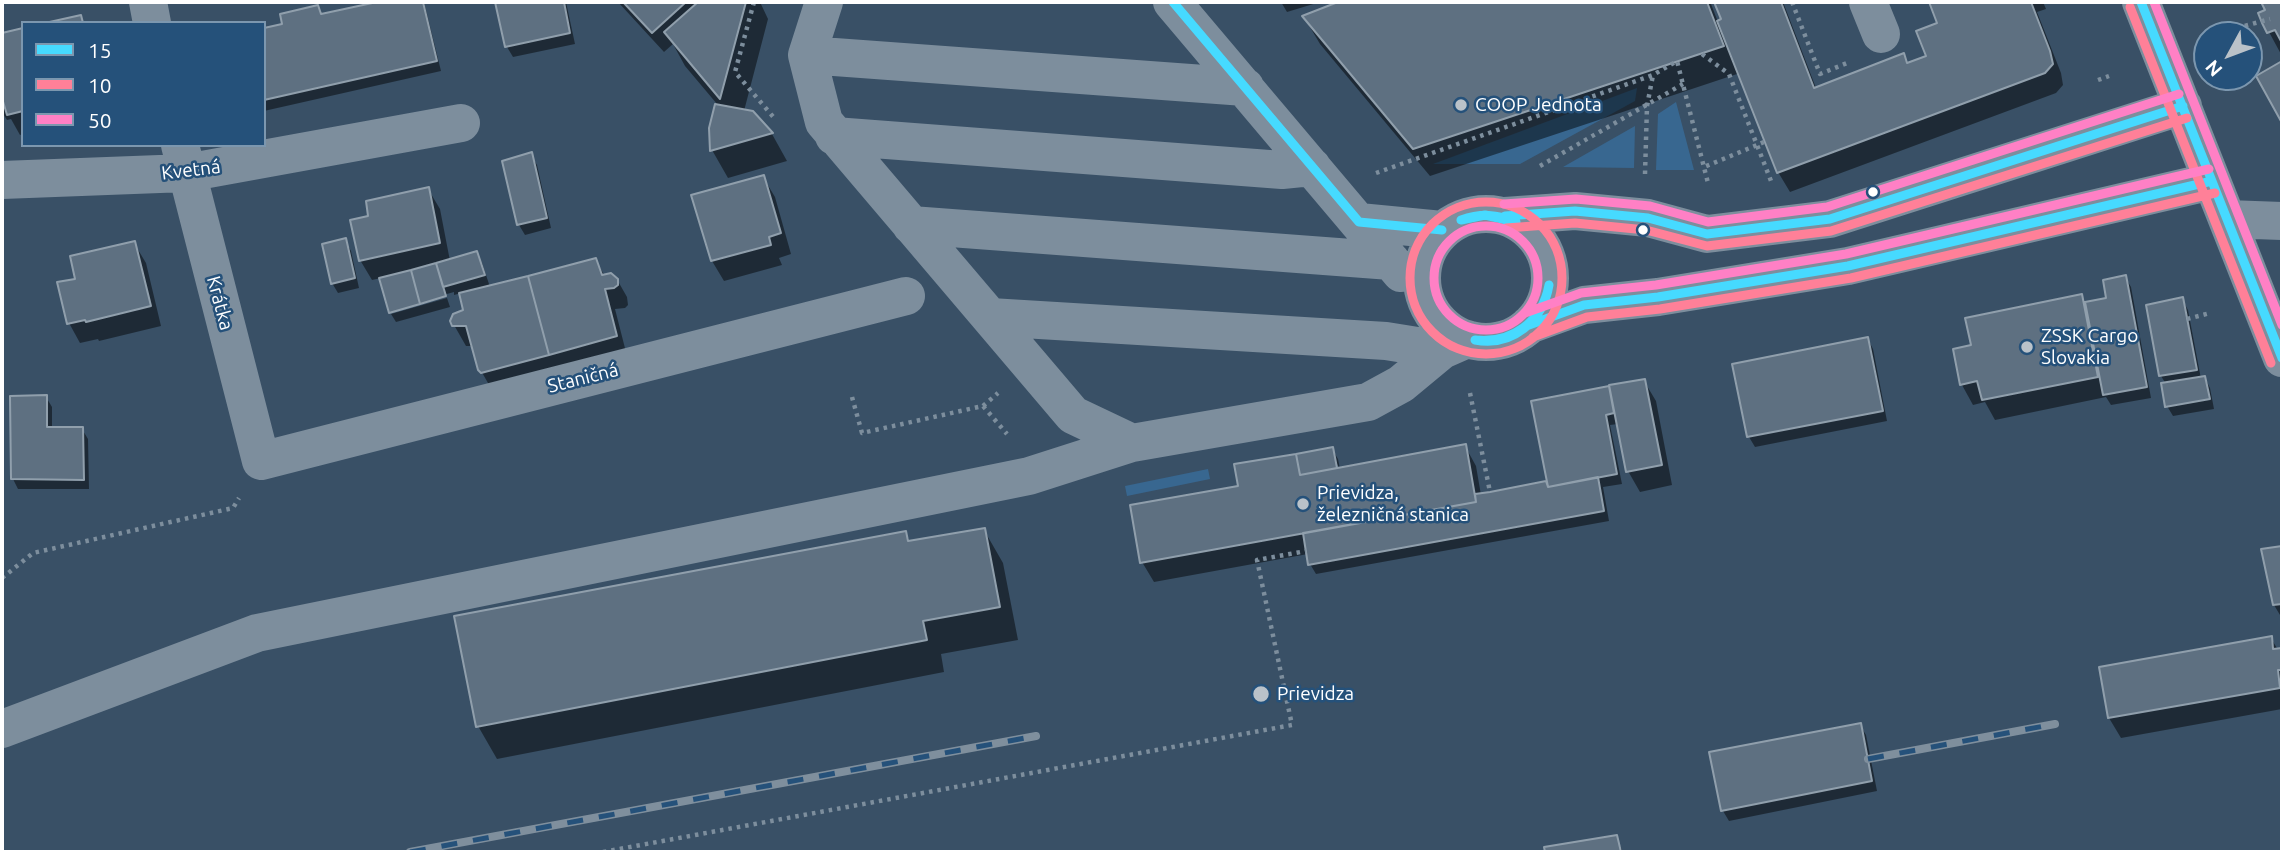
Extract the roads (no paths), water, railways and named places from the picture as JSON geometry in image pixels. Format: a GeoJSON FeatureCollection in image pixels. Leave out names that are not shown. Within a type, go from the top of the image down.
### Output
{"type":"FeatureCollection","features":[{"type":"Feature","properties":{"kind":"street"},"geometry":{"type":"LineString","coordinates":[[148,2],[152,21]]}},
{"type":"Feature","properties":{"kind":"street"},"geometry":{"type":"LineString","coordinates":[[824,2],[807,55],[824,122],[1073,415],[1132,443]]}},
{"type":"Feature","properties":{"kind":"street"},"geometry":{"type":"LineString","coordinates":[[1173,2],[1451,332],[1454,345]]}},
{"type":"Feature","properties":{"kind":"street"},"geometry":{"type":"LineString","coordinates":[[2141,2],[2282,358]]}},
{"type":"Feature","properties":{"kind":"street"},"geometry":{"type":"LineString","coordinates":[[807,55],[1245,87]]}},
{"type":"Feature","properties":{"kind":"street"},"geometry":{"type":"LineString","coordinates":[[1429,307],[1423,292],[1421,275],[1424,258],[1442,230],[1456,220],[1471,215],[1488,213],[1505,216],[1575,211],[1648,218],[1707,234],[1830,219],[2183,106]]}},
{"type":"Feature","properties":{"kind":"street","name":"Kvetná"},"geometry":{"type":"LineString","coordinates":[[2,180],[461,123]]}},
{"type":"Feature","properties":{"kind":"street"},"geometry":{"type":"LineString","coordinates":[[834,135],[1282,170],[1312,167]]}},
{"type":"Feature","properties":{"kind":"street","name":"Krátka"},"geometry":{"type":"LineString","coordinates":[[183,159],[261,461]]}},
{"type":"Feature","properties":{"kind":"street"},"geometry":{"type":"LineString","coordinates":[[1529,325],[1584,305],[1658,298],[1848,267],[2212,181]]}},
{"type":"Feature","properties":{"kind":"street"},"geometry":{"type":"LineString","coordinates":[[990,317],[1454,345],[1500,341],[1516,335],[1541,312],[1550,280],[1543,248],[1533,234],[1520,223],[1505,216]]}},
{"type":"Feature","properties":{"kind":"street"},"geometry":{"type":"LineString","coordinates":[[2227,219],[2282,221]]}},
{"type":"Feature","properties":{"kind":"street"},"geometry":{"type":"LineString","coordinates":[[1359,222],[1442,230]]}},
{"type":"Feature","properties":{"kind":"street"},"geometry":{"type":"LineString","coordinates":[[911,225],[1391,261]]}},
{"type":"Feature","properties":{"kind":"street","name":"Staničná"},"geometry":{"type":"LineString","coordinates":[[261,461],[906,296]]}},
{"type":"Feature","properties":{"kind":"street"},"geometry":{"type":"LineString","coordinates":[[2,729],[257,633],[1029,476],[1132,443],[1368,402],[1401,384],[1454,345]]}},
{"type":"Feature","properties":{"kind":"railway"},"geometry":{"type":"LineString","coordinates":[[1868,759],[2055,724]]}},
{"type":"Feature","properties":{"kind":"railway"},"geometry":{"type":"LineString","coordinates":[[410,852],[1036,736]]}},
{"type":"Feature","properties":{"kind":"place","name":"COOP Jednota"},"geometry":{"type":"Point","coordinates":[1461,105]}},
{"type":"Feature","properties":{"kind":"place","name":"ZSSK Cargo Slovakia"},"geometry":{"type":"Point","coordinates":[2027,347]}},
{"type":"Feature","properties":{"kind":"place","name":"Prievidza, železničná stanica"},"geometry":{"type":"Point","coordinates":[1303,504]}},
{"type":"Feature","properties":{"kind":"place","name":"Prievidza"},"geometry":{"type":"Point","coordinates":[1261,694]}}]}
